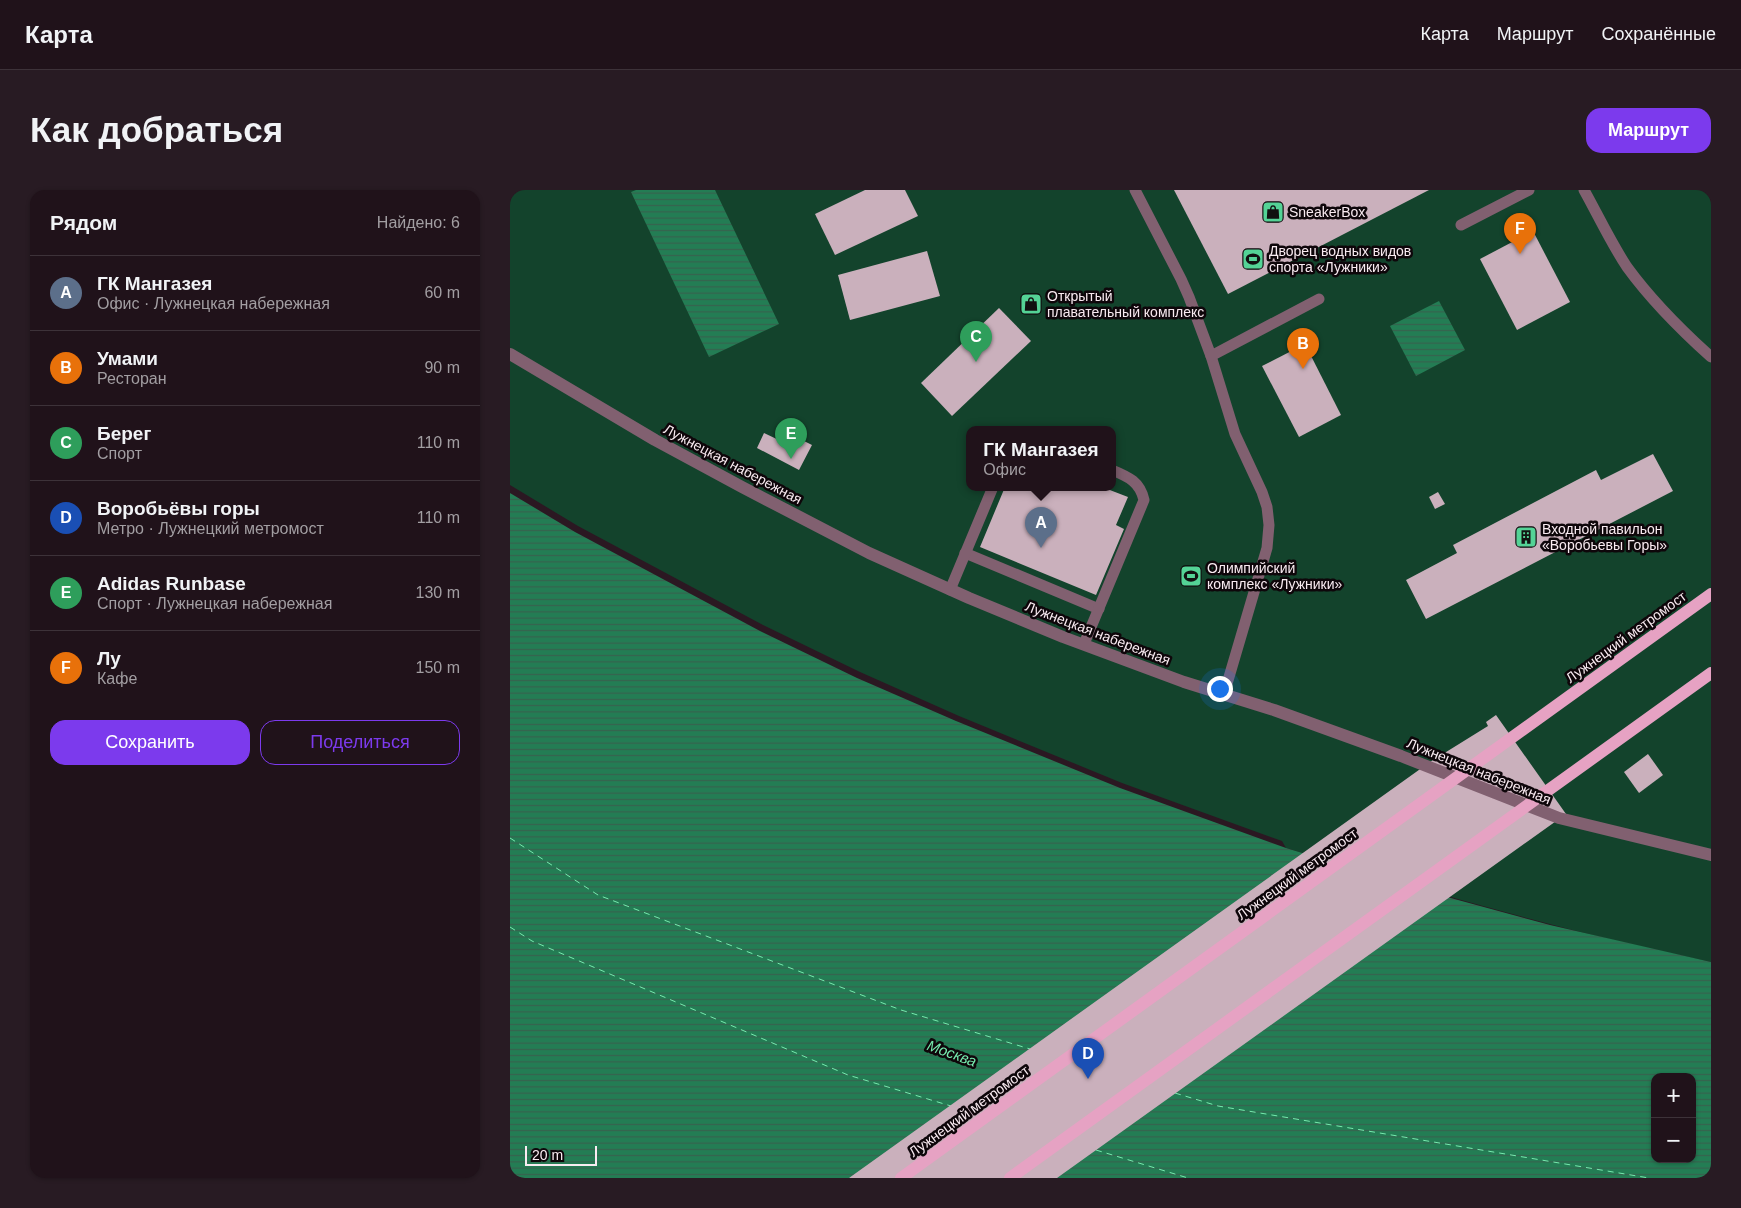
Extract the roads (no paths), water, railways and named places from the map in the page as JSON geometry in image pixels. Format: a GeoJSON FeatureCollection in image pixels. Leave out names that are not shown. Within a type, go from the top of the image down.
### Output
{"type":"FeatureCollection","features":[{"type":"Feature","properties":{"kind":"main road","name":"Лужнецкий метромост"},"geometry":{"type":"LineString","coordinates":[[901,1178],[1711,594]]}},
{"type":"Feature","properties":{"kind":"main road"},"geometry":{"type":"LineString","coordinates":[[1010,1178],[1711,673]]}},
{"type":"Feature","properties":{"kind":"street","name":"Лужнецкая набережная"},"geometry":{"type":"LineString","coordinates":[[510,354],[601,409],[716,473],[846,542],[950,590],[1184,682],[1274,710],[1401,756],[1559,818],[1711,855]]}},
{"type":"Feature","properties":{"kind":"lane"},"geometry":{"type":"LineString","coordinates":[[1135,190],[1181,279],[1210,356],[1235,434],[1267,507],[1269,525],[1267,548],[1224,694]]}},
{"type":"Feature","properties":{"kind":"lane"},"geometry":{"type":"LineString","coordinates":[[1462,225],[1528,190]]}},
{"type":"Feature","properties":{"kind":"lane"},"geometry":{"type":"LineString","coordinates":[[1584,190],[1627,266],[1641,285],[1711,357]]}},
{"type":"Feature","properties":{"kind":"lane"},"geometry":{"type":"LineString","coordinates":[[1210,356],[1319,299]]}},
{"type":"Feature","properties":{"kind":"lane"},"geometry":{"type":"LineString","coordinates":[[1084,644],[1144,500],[1142,492],[1135,482],[1116,472]]}},
{"type":"Feature","properties":{"kind":"lane"},"geometry":{"type":"LineString","coordinates":[[950,590],[991,491]]}},
{"type":"Feature","properties":{"kind":"lane"},"geometry":{"type":"LineString","coordinates":[[965,553],[1098,609]]}},
{"type":"Feature","properties":{"kind":"water"},"geometry":{"type":"Polygon","coordinates":[[[636,190],[715,190],[779,324],[709,357],[631,192],[636,190]]]}},
{"type":"Feature","properties":{"kind":"water"},"geometry":{"type":"Polygon","coordinates":[[[1439,301],[1465,350],[1416,376],[1390,326],[1439,301]]]}},
{"type":"Feature","properties":{"kind":"water","name":"Москва"},"geometry":{"type":"Polygon","coordinates":[[[510,493],[575,532],[760,631],[857,678],[1120,788],[1286,848],[1436,894],[1550,925],[1711,962],[1711,1178],[510,1178],[510,493]]]}},
{"type":"Feature","properties":{"kind":"place","name":"SneakerBox"},"geometry":{"type":"Point","coordinates":[1273,212]}},
{"type":"Feature","properties":{"kind":"place","name":"Лу"},"geometry":{"type":"Point","coordinates":[1520,254]}},
{"type":"Feature","properties":{"kind":"place","name":"Дворец водных видов спорта «Лужники»"},"geometry":{"type":"Point","coordinates":[1253,259]}},
{"type":"Feature","properties":{"kind":"place","name":"Открытый плавательный комплекс"},"geometry":{"type":"Point","coordinates":[1031,304]}},
{"type":"Feature","properties":{"kind":"place","name":"Берег"},"geometry":{"type":"Point","coordinates":[976,362]}},
{"type":"Feature","properties":{"kind":"place","name":"Умами"},"geometry":{"type":"Point","coordinates":[1303,369]}},
{"type":"Feature","properties":{"kind":"place","name":"Adidas Runbase"},"geometry":{"type":"Point","coordinates":[791,459]}},
{"type":"Feature","properties":{"kind":"place","name":"Входной павильон «Воробьевы Горы»"},"geometry":{"type":"Point","coordinates":[1526,537]}},
{"type":"Feature","properties":{"kind":"place","name":"ГК Мангазея"},"geometry":{"type":"Point","coordinates":[1041,548]}},
{"type":"Feature","properties":{"kind":"place","name":"Олимпийский комплекс «Лужники»"},"geometry":{"type":"Point","coordinates":[1191,576]}},
{"type":"Feature","properties":{"kind":"place","name":"Воробьёвы горы"},"geometry":{"type":"Point","coordinates":[1088,1079]}}]}
